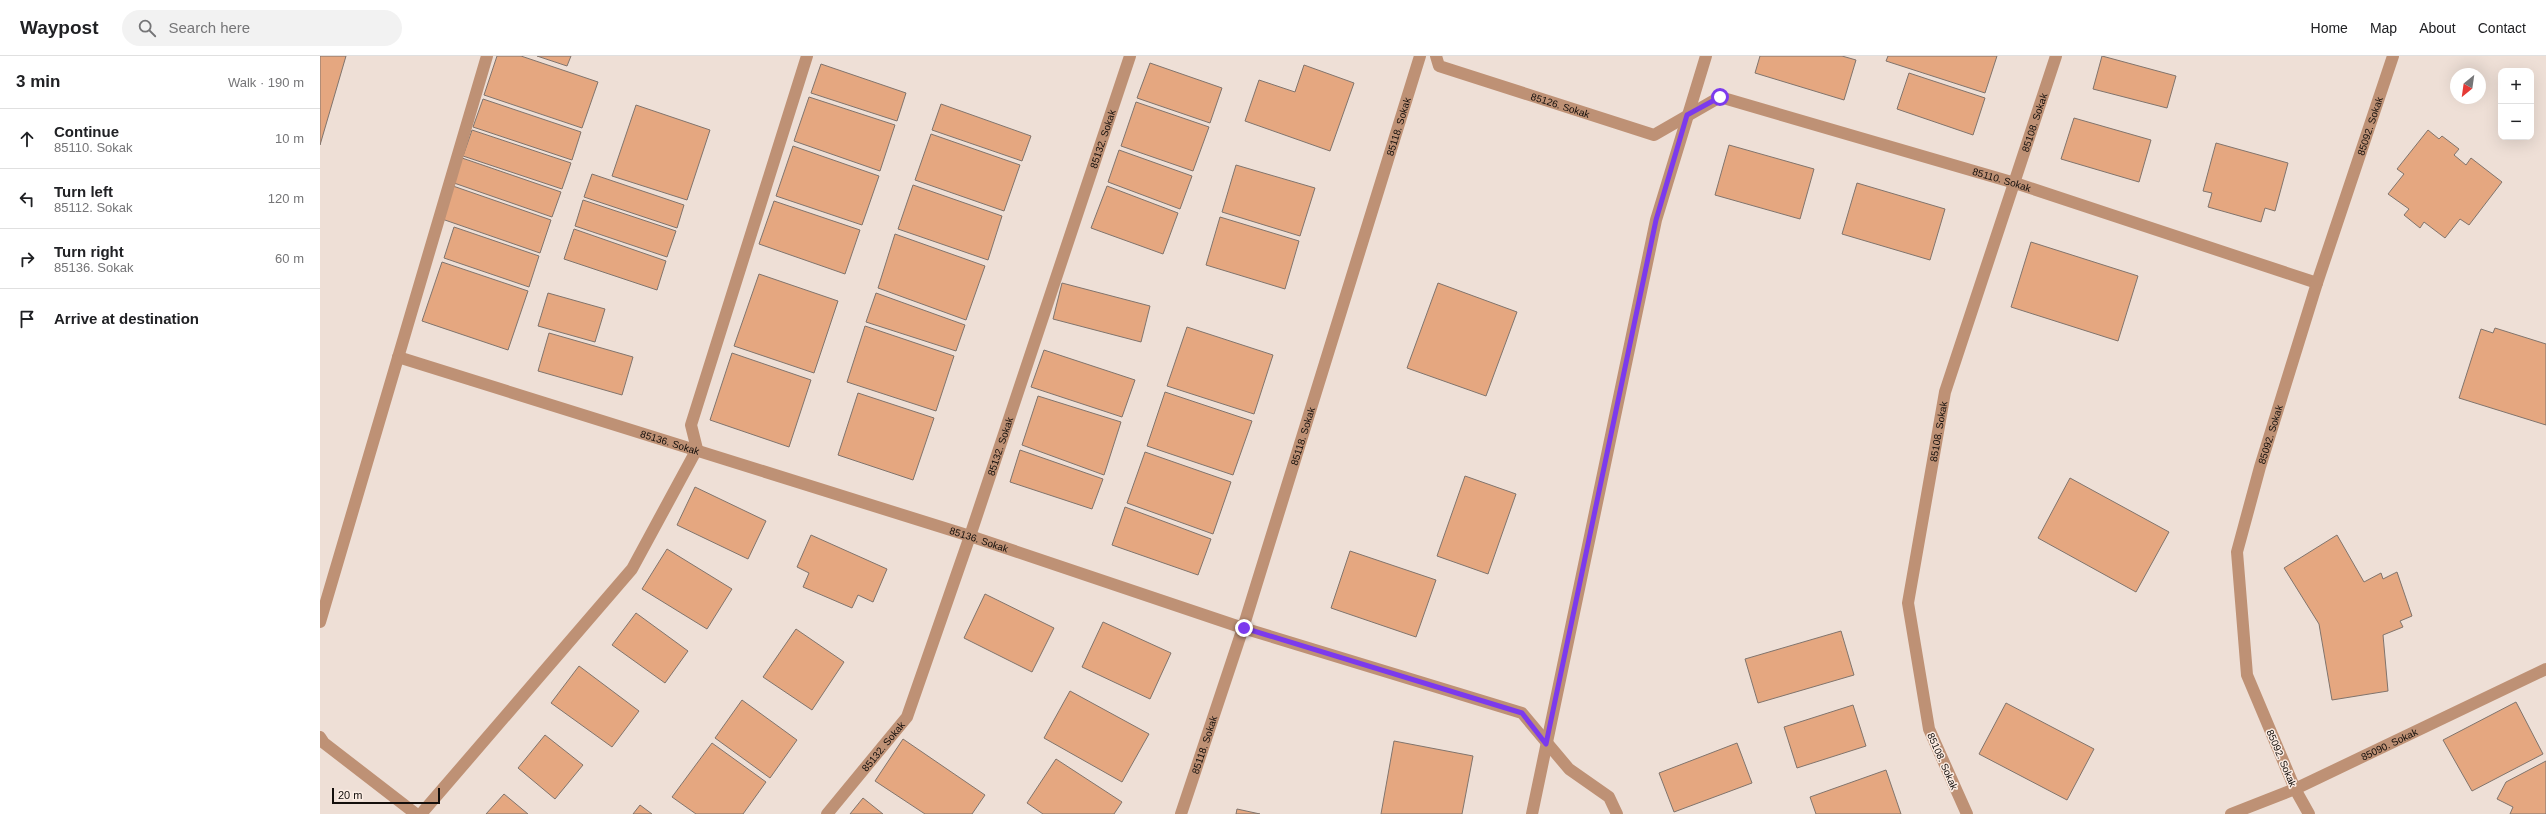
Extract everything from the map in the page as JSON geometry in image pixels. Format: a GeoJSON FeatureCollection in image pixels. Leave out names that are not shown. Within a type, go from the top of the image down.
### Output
{"type":"FeatureCollection","features":[{"type":"Feature","properties":{"kind":"street"},"geometry":{"type":"LineString","coordinates":[[320,622],[487,56]]}},
{"type":"Feature","properties":{"kind":"street"},"geometry":{"type":"LineString","coordinates":[[421,814],[632,568],[697,449],[691,425],[807,56]]}},
{"type":"Feature","properties":{"kind":"street","name":"85132. Sokak"},"geometry":{"type":"LineString","coordinates":[[828,814],[907,717],[970,536],[1130,56]]}},
{"type":"Feature","properties":{"kind":"street","name":"85118. Sokak"},"geometry":{"type":"LineString","coordinates":[[1181,814],[1244,628],[1420,56]]}},
{"type":"Feature","properties":{"kind":"street","name":"85126. Sokak"},"geometry":{"type":"LineString","coordinates":[[1436,56],[1439,66],[1654,135],[1687,115]]}},
{"type":"Feature","properties":{"kind":"street"},"geometry":{"type":"LineString","coordinates":[[1532,814],[1656,220],[1706,56]]}},
{"type":"Feature","properties":{"kind":"street","name":"85108. Sokak"},"geometry":{"type":"LineString","coordinates":[[1967,814],[1929,729],[1908,603],[1945,392],[2056,56]]}},
{"type":"Feature","properties":{"kind":"street","name":"85092. Sokak"},"geometry":{"type":"LineString","coordinates":[[2309,814],[2295,789],[2247,675],[2237,552],[2260,467],[2317,282],[2393,57]]}},
{"type":"Feature","properties":{"kind":"street","name":"85110. Sokak"},"geometry":{"type":"LineString","coordinates":[[1687,115],[1720,97],[2015,183],[2317,282]]}},
{"type":"Feature","properties":{"kind":"street","name":"85136. Sokak"},"geometry":{"type":"LineString","coordinates":[[398,357],[697,449],[970,536],[1244,628],[1522,713],[1546,744],[1569,769],[1608,797],[1617,814]]}},
{"type":"Feature","properties":{"kind":"street","name":"85090. Sokak"},"geometry":{"type":"LineString","coordinates":[[2231,814],[2295,789],[2546,669]]}},
{"type":"Feature","properties":{"kind":"street"},"geometry":{"type":"LineString","coordinates":[[321,741],[416,814]]}},
{"type":"Feature","properties":{"kind":"building"},"geometry":{"type":"Polygon","coordinates":[[[320,56],[346,56],[320,145],[320,56]]]}},
{"type":"Feature","properties":{"kind":"building"},"geometry":{"type":"Polygon","coordinates":[[[497,56],[521,56],[598,82],[582,128],[484,95],[497,56]]]}},
{"type":"Feature","properties":{"kind":"building"},"geometry":{"type":"Polygon","coordinates":[[[537,56],[571,56],[567,66],[537,56]]]}},
{"type":"Feature","properties":{"kind":"building"},"geometry":{"type":"Polygon","coordinates":[[[1760,56],[1842,56],[1856,60],[1844,100],[1755,73],[1760,56]]]}},
{"type":"Feature","properties":{"kind":"building"},"geometry":{"type":"Polygon","coordinates":[[[1888,56],[1997,56],[1985,93],[1886,61],[1888,56]]]}},
{"type":"Feature","properties":{"kind":"building"},"geometry":{"type":"Polygon","coordinates":[[[2102,56],[2176,76],[2167,108],[2093,89],[2102,56]]]}},
{"type":"Feature","properties":{"kind":"building"},"geometry":{"type":"Polygon","coordinates":[[[1150,63],[1222,88],[1210,123],[1137,98],[1150,63]]]}},
{"type":"Feature","properties":{"kind":"building"},"geometry":{"type":"Polygon","coordinates":[[[821,64],[906,93],[897,121],[811,93],[821,64]]]}},
{"type":"Feature","properties":{"kind":"building"},"geometry":{"type":"Polygon","coordinates":[[[1304,65],[1354,83],[1330,151],[1245,121],[1259,80],[1295,92],[1304,65]]]}},
{"type":"Feature","properties":{"kind":"building"},"geometry":{"type":"Polygon","coordinates":[[[1909,73],[1985,98],[1973,135],[1897,109],[1909,73]]]}},
{"type":"Feature","properties":{"kind":"building"},"geometry":{"type":"Polygon","coordinates":[[[809,97],[895,125],[880,171],[794,141],[809,97]]]}},
{"type":"Feature","properties":{"kind":"building"},"geometry":{"type":"Polygon","coordinates":[[[483,99],[581,132],[572,160],[473,127],[483,99]]]}},
{"type":"Feature","properties":{"kind":"building"},"geometry":{"type":"Polygon","coordinates":[[[1136,102],[1209,127],[1193,171],[1121,146],[1136,102]]]}},
{"type":"Feature","properties":{"kind":"building"},"geometry":{"type":"Polygon","coordinates":[[[941,104],[1031,136],[1022,161],[932,130],[941,104]]]}},
{"type":"Feature","properties":{"kind":"building"},"geometry":{"type":"Polygon","coordinates":[[[636,105],[710,130],[687,200],[612,176],[636,105]]]}},
{"type":"Feature","properties":{"kind":"building"},"geometry":{"type":"Polygon","coordinates":[[[2074,118],[2151,140],[2139,182],[2061,159],[2074,118]]]}},
{"type":"Feature","properties":{"kind":"building"},"geometry":{"type":"Polygon","coordinates":[[[472,130],[571,163],[562,189],[463,156],[472,130]]]}},
{"type":"Feature","properties":{"kind":"building"},"geometry":{"type":"Polygon","coordinates":[[[2428,130],[2439,139],[2442,136],[2459,149],[2454,155],[2466,165],[2471,158],[2502,182],[2469,225],[2460,219],[2445,238],[2424,222],[2420,228],[2404,215],[2409,209],[2388,194],[2404,174],[2397,169],[2428,130]]]}},
{"type":"Feature","properties":{"kind":"building"},"geometry":{"type":"Polygon","coordinates":[[[931,134],[1020,165],[1004,211],[915,180],[931,134]]]}},
{"type":"Feature","properties":{"kind":"building"},"geometry":{"type":"Polygon","coordinates":[[[2216,143],[2288,163],[2275,211],[2265,208],[2261,222],[2208,207],[2212,193],[2203,191],[2216,143]]]}},
{"type":"Feature","properties":{"kind":"building"},"geometry":{"type":"Polygon","coordinates":[[[1729,145],[1814,169],[1800,219],[1715,195],[1729,145]]]}},
{"type":"Feature","properties":{"kind":"building"},"geometry":{"type":"Polygon","coordinates":[[[793,146],[879,176],[862,225],[776,196],[793,146]]]}},
{"type":"Feature","properties":{"kind":"building"},"geometry":{"type":"Polygon","coordinates":[[[1119,150],[1192,176],[1180,209],[1108,182],[1119,150]]]}},
{"type":"Feature","properties":{"kind":"building"},"geometry":{"type":"Polygon","coordinates":[[[462,158],[561,192],[552,217],[454,183],[462,158]]]}},
{"type":"Feature","properties":{"kind":"building"},"geometry":{"type":"Polygon","coordinates":[[[1236,165],[1315,188],[1300,236],[1222,212],[1236,165]]]}},
{"type":"Feature","properties":{"kind":"building"},"geometry":{"type":"Polygon","coordinates":[[[592,174],[684,205],[677,228],[584,197],[592,174]]]}},
{"type":"Feature","properties":{"kind":"building"},"geometry":{"type":"Polygon","coordinates":[[[1857,183],[1945,209],[1930,260],[1842,234],[1857,183]]]}},
{"type":"Feature","properties":{"kind":"building"},"geometry":{"type":"Polygon","coordinates":[[[913,185],[1002,216],[988,260],[898,229],[913,185]]]}},
{"type":"Feature","properties":{"kind":"building"},"geometry":{"type":"Polygon","coordinates":[[[453,186],[551,220],[540,253],[442,219],[453,186]]]}},
{"type":"Feature","properties":{"kind":"building"},"geometry":{"type":"Polygon","coordinates":[[[1107,186],[1178,213],[1163,254],[1091,228],[1107,186]]]}},
{"type":"Feature","properties":{"kind":"building"},"geometry":{"type":"Polygon","coordinates":[[[583,200],[676,231],[667,257],[575,226],[583,200]]]}},
{"type":"Feature","properties":{"kind":"building"},"geometry":{"type":"Polygon","coordinates":[[[774,201],[860,230],[845,274],[759,244],[774,201]]]}},
{"type":"Feature","properties":{"kind":"building"},"geometry":{"type":"Polygon","coordinates":[[[1220,217],[1299,241],[1285,289],[1206,265],[1220,217]]]}},
{"type":"Feature","properties":{"kind":"building"},"geometry":{"type":"Polygon","coordinates":[[[454,227],[539,256],[529,287],[444,258],[454,227]]]}},
{"type":"Feature","properties":{"kind":"building"},"geometry":{"type":"Polygon","coordinates":[[[574,229],[666,261],[657,290],[564,259],[574,229]]]}},
{"type":"Feature","properties":{"kind":"building"},"geometry":{"type":"Polygon","coordinates":[[[895,234],[985,266],[966,320],[878,288],[895,234]]]}},
{"type":"Feature","properties":{"kind":"building"},"geometry":{"type":"Polygon","coordinates":[[[2031,242],[2138,276],[2118,341],[2011,307],[2031,242]]]}},
{"type":"Feature","properties":{"kind":"building"},"geometry":{"type":"Polygon","coordinates":[[[442,262],[528,291],[508,350],[422,321],[442,262]]]}},
{"type":"Feature","properties":{"kind":"building"},"geometry":{"type":"Polygon","coordinates":[[[759,274],[838,301],[814,373],[734,346],[759,274]]]}},
{"type":"Feature","properties":{"kind":"building"},"geometry":{"type":"Polygon","coordinates":[[[1062,283],[1150,306],[1141,342],[1053,319],[1062,283]]]}},
{"type":"Feature","properties":{"kind":"building"},"geometry":{"type":"Polygon","coordinates":[[[1438,283],[1517,312],[1486,396],[1407,368],[1438,283]]]}},
{"type":"Feature","properties":{"kind":"building"},"geometry":{"type":"Polygon","coordinates":[[[548,293],[605,309],[595,342],[538,326],[548,293]]]}},
{"type":"Feature","properties":{"kind":"building"},"geometry":{"type":"Polygon","coordinates":[[[876,293],[965,325],[956,351],[866,322],[876,293]]]}},
{"type":"Feature","properties":{"kind":"building"},"geometry":{"type":"Polygon","coordinates":[[[865,326],[954,356],[936,411],[847,382],[865,326]]]}},
{"type":"Feature","properties":{"kind":"building"},"geometry":{"type":"Polygon","coordinates":[[[1187,327],[1273,355],[1254,414],[1167,386],[1187,327]]]}},
{"type":"Feature","properties":{"kind":"building"},"geometry":{"type":"Polygon","coordinates":[[[2495,328],[2546,344],[2546,425],[2459,398],[2481,329],[2493,333],[2495,328]]]}},
{"type":"Feature","properties":{"kind":"building"},"geometry":{"type":"Polygon","coordinates":[[[549,333],[633,357],[622,395],[538,371],[549,333]]]}},
{"type":"Feature","properties":{"kind":"building"},"geometry":{"type":"Polygon","coordinates":[[[1044,350],[1135,380],[1122,417],[1031,387],[1044,350]]]}},
{"type":"Feature","properties":{"kind":"building"},"geometry":{"type":"Polygon","coordinates":[[[732,353],[811,380],[789,447],[710,420],[732,353]]]}},
{"type":"Feature","properties":{"kind":"building"},"geometry":{"type":"Polygon","coordinates":[[[1165,392],[1252,421],[1233,475],[1147,446],[1165,392]]]}},
{"type":"Feature","properties":{"kind":"building"},"geometry":{"type":"Polygon","coordinates":[[[858,393],[934,418],[913,480],[838,455],[858,393]]]}},
{"type":"Feature","properties":{"kind":"building"},"geometry":{"type":"Polygon","coordinates":[[[1038,396],[1121,422],[1104,475],[1022,445],[1038,396]]]}},
{"type":"Feature","properties":{"kind":"building"},"geometry":{"type":"Polygon","coordinates":[[[1020,450],[1103,479],[1092,509],[1010,482],[1020,450]]]}},
{"type":"Feature","properties":{"kind":"building"},"geometry":{"type":"Polygon","coordinates":[[[1145,452],[1231,482],[1213,534],[1127,503],[1145,452]]]}},
{"type":"Feature","properties":{"kind":"building"},"geometry":{"type":"Polygon","coordinates":[[[1465,476],[1516,494],[1488,574],[1437,556],[1465,476]]]}},
{"type":"Feature","properties":{"kind":"building"},"geometry":{"type":"Polygon","coordinates":[[[2070,478],[2169,532],[2136,592],[2038,538],[2070,478]]]}},
{"type":"Feature","properties":{"kind":"building"},"geometry":{"type":"Polygon","coordinates":[[[695,487],[766,521],[748,559],[677,525],[695,487]]]}},
{"type":"Feature","properties":{"kind":"building"},"geometry":{"type":"Polygon","coordinates":[[[1125,507],[1211,539],[1198,575],[1112,545],[1125,507]]]}},
{"type":"Feature","properties":{"kind":"building"},"geometry":{"type":"Polygon","coordinates":[[[811,535],[887,569],[873,602],[858,595],[852,608],[803,587],[809,573],[797,567],[811,535]]]}},
{"type":"Feature","properties":{"kind":"building"},"geometry":{"type":"Polygon","coordinates":[[[2337,535],[2364,582],[2381,573],[2383,579],[2397,572],[2412,616],[2400,621],[2403,627],[2383,635],[2388,691],[2332,700],[2319,624],[2284,568],[2337,535]]]}},
{"type":"Feature","properties":{"kind":"building"},"geometry":{"type":"Polygon","coordinates":[[[667,549],[732,589],[707,629],[642,589],[667,549]]]}},
{"type":"Feature","properties":{"kind":"building"},"geometry":{"type":"Polygon","coordinates":[[[1350,551],[1436,580],[1416,637],[1331,608],[1350,551]]]}},
{"type":"Feature","properties":{"kind":"building"},"geometry":{"type":"Polygon","coordinates":[[[985,594],[1054,628],[1032,672],[964,638],[985,594]]]}},
{"type":"Feature","properties":{"kind":"building"},"geometry":{"type":"Polygon","coordinates":[[[636,613],[688,651],[665,683],[612,645],[636,613]]]}},
{"type":"Feature","properties":{"kind":"building"},"geometry":{"type":"Polygon","coordinates":[[[1103,622],[1171,653],[1150,699],[1082,667],[1103,622]]]}},
{"type":"Feature","properties":{"kind":"building"},"geometry":{"type":"Polygon","coordinates":[[[796,629],[844,662],[812,710],[763,677],[796,629]]]}},
{"type":"Feature","properties":{"kind":"building"},"geometry":{"type":"Polygon","coordinates":[[[1841,631],[1854,675],[1758,703],[1745,659],[1841,631]]]}},
{"type":"Feature","properties":{"kind":"building"},"geometry":{"type":"Polygon","coordinates":[[[579,666],[639,711],[612,747],[551,703],[579,666]]]}},
{"type":"Feature","properties":{"kind":"building"},"geometry":{"type":"Polygon","coordinates":[[[1070,691],[1149,734],[1122,782],[1044,738],[1070,691]]]}},
{"type":"Feature","properties":{"kind":"building"},"geometry":{"type":"Polygon","coordinates":[[[742,700],[797,740],[770,778],[715,738],[742,700]]]}},
{"type":"Feature","properties":{"kind":"building"},"geometry":{"type":"Polygon","coordinates":[[[2516,702],[2543,754],[2472,791],[2443,740],[2516,702]]]}},
{"type":"Feature","properties":{"kind":"building"},"geometry":{"type":"Polygon","coordinates":[[[2006,703],[2094,749],[2067,800],[1979,754],[2006,703]]]}},
{"type":"Feature","properties":{"kind":"building"},"geometry":{"type":"Polygon","coordinates":[[[1853,705],[1866,746],[1797,768],[1784,727],[1853,705]]]}},
{"type":"Feature","properties":{"kind":"building"},"geometry":{"type":"Polygon","coordinates":[[[545,735],[583,765],[555,799],[518,768],[545,735]]]}},
{"type":"Feature","properties":{"kind":"building"},"geometry":{"type":"Polygon","coordinates":[[[903,739],[985,795],[972,814],[925,814],[875,781],[903,739]]]}},
{"type":"Feature","properties":{"kind":"building"},"geometry":{"type":"Polygon","coordinates":[[[1394,741],[1473,756],[1462,814],[1381,814],[1394,741]]]}},
{"type":"Feature","properties":{"kind":"building"},"geometry":{"type":"Polygon","coordinates":[[[712,743],[766,782],[743,814],[696,814],[672,797],[712,743]]]}},
{"type":"Feature","properties":{"kind":"building"},"geometry":{"type":"Polygon","coordinates":[[[1737,743],[1752,783],[1674,812],[1659,773],[1737,743]]]}},
{"type":"Feature","properties":{"kind":"building"},"geometry":{"type":"Polygon","coordinates":[[[1056,759],[1122,802],[1114,814],[1043,814],[1027,803],[1056,759]]]}},
{"type":"Feature","properties":{"kind":"building"},"geometry":{"type":"Polygon","coordinates":[[[2546,761],[2546,814],[2510,814],[2513,807],[2497,799],[2506,782],[2546,761]]]}},
{"type":"Feature","properties":{"kind":"building"},"geometry":{"type":"Polygon","coordinates":[[[1886,770],[1901,814],[1816,814],[1810,797],[1886,770]]]}},
{"type":"Feature","properties":{"kind":"building"},"geometry":{"type":"Polygon","coordinates":[[[504,794],[528,814],[486,814],[504,794]]]}},
{"type":"Feature","properties":{"kind":"building"},"geometry":{"type":"Polygon","coordinates":[[[863,798],[883,814],[850,814],[863,798]]]}},
{"type":"Feature","properties":{"kind":"building"},"geometry":{"type":"Polygon","coordinates":[[[640,805],[652,814],[633,814],[640,805]]]}},
{"type":"Feature","properties":{"kind":"building"},"geometry":{"type":"Polygon","coordinates":[[[1237,809],[1260,814],[1236,814],[1237,809]]]}},
{"type":"Feature","properties":{"kind":"route"},"geometry":{"type":"LineString","coordinates":[[1244,628],[1522,713],[1546,744],[1556,690],[1656,220],[1687,115],[1720,97]]}}]}
